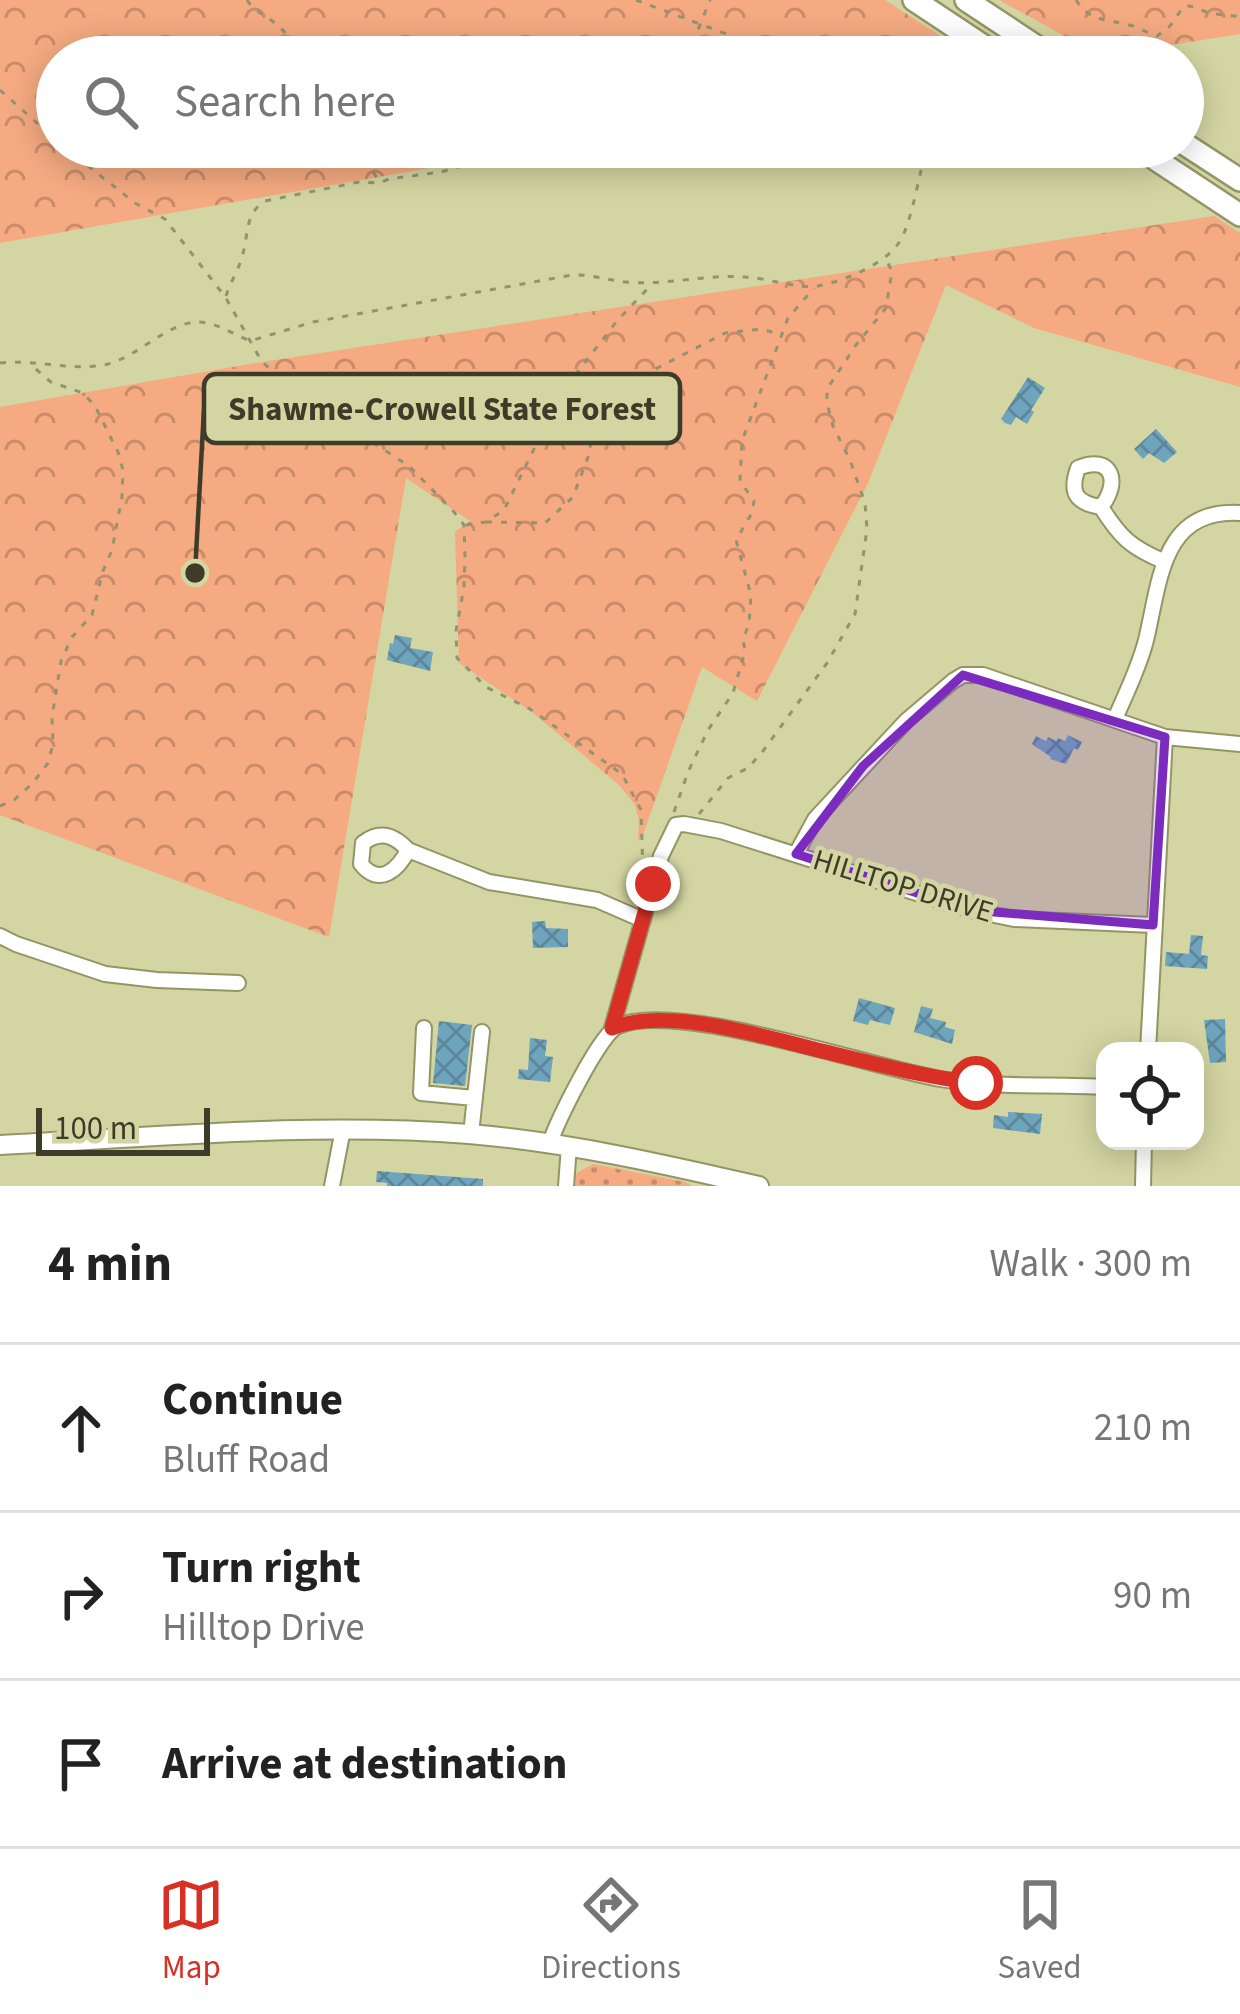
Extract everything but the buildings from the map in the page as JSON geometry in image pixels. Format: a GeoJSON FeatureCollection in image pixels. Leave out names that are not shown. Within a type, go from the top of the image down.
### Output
{"type":"FeatureCollection","features":[{"type":"Feature","properties":{"kind":"highway"},"geometry":{"type":"LineString","coordinates":[[914,0],[968,36]]}},
{"type":"Feature","properties":{"kind":"highway"},"geometry":{"type":"LineString","coordinates":[[968,1],[1020,36]]}},
{"type":"Feature","properties":{"kind":"highway"},"geometry":{"type":"LineString","coordinates":[[1204,157],[1240,180]]}},
{"type":"Feature","properties":{"kind":"highway"},"geometry":{"type":"LineString","coordinates":[[1169,168],[1240,214]]}},
{"type":"Feature","properties":{"kind":"main road"},"geometry":{"type":"LineString","coordinates":[[0,1145],[343,1129],[472,1134],[560,1145],[715,1181],[759,1186]]}},
{"type":"Feature","properties":{"kind":"street"},"geometry":{"type":"LineString","coordinates":[[962,32],[968,1]]}},
{"type":"Feature","properties":{"kind":"street"},"geometry":{"type":"LineString","coordinates":[[1101,507],[1136,550],[1163,561]]}},
{"type":"Feature","properties":{"kind":"street"},"geometry":{"type":"LineString","coordinates":[[1115,719],[1142,655],[1163,561],[1189,525],[1207,515],[1240,513]]}},
{"type":"Feature","properties":{"kind":"street","name":"HILLTOP DRIVE"},"geometry":{"type":"LineString","coordinates":[[796,854],[815,820],[863,766],[906,721],[963,675],[983,675],[1165,737],[1240,744]]}},
{"type":"Feature","properties":{"kind":"street"},"geometry":{"type":"LineString","coordinates":[[1148,1042],[1165,737]]}},
{"type":"Feature","properties":{"kind":"street"},"geometry":{"type":"LineString","coordinates":[[566,1186],[560,1117],[612,1028],[669,836],[676,825],[686,825]]}},
{"type":"Feature","properties":{"kind":"street","name":"HILLTOP DRIVE"},"geometry":{"type":"LineString","coordinates":[[686,825],[721,831],[970,910],[1014,919],[1153,925]]}},
{"type":"Feature","properties":{"kind":"street"},"geometry":{"type":"LineString","coordinates":[[408,850],[489,882],[597,900],[643,920]]}},
{"type":"Feature","properties":{"kind":"street"},"geometry":{"type":"LineString","coordinates":[[0,936],[105,974],[238,982]]}},
{"type":"Feature","properties":{"kind":"street"},"geometry":{"type":"LineString","coordinates":[[612,1028],[648,1020],[679,1022],[742,1031],[945,1080],[1096,1087]]}},
{"type":"Feature","properties":{"kind":"street"},"geometry":{"type":"LineString","coordinates":[[424,1028],[421,1093],[474,1099]]}},
{"type":"Feature","properties":{"kind":"street"},"geometry":{"type":"LineString","coordinates":[[472,1134],[482,1032]]}},
{"type":"Feature","properties":{"kind":"street"},"geometry":{"type":"LineString","coordinates":[[332,1186],[343,1129]]}},
{"type":"Feature","properties":{"kind":"street"},"geometry":{"type":"LineString","coordinates":[[1143,1186],[1144,1150]]}},
{"type":"Feature","properties":{"kind":"path"},"geometry":{"type":"LineString","coordinates":[[247,0],[287,36]]}},
{"type":"Feature","properties":{"kind":"path"},"geometry":{"type":"LineString","coordinates":[[636,0],[734,36]]}},
{"type":"Feature","properties":{"kind":"path"},"geometry":{"type":"LineString","coordinates":[[695,36],[710,0]]}},
{"type":"Feature","properties":{"kind":"path"},"geometry":{"type":"LineString","coordinates":[[1076,0],[1091,17],[1134,25],[1157,36],[1184,6],[1240,17]]}},
{"type":"Feature","properties":{"kind":"path"},"geometry":{"type":"LineString","coordinates":[[0,90],[36,122]]}},
{"type":"Feature","properties":{"kind":"path"},"geometry":{"type":"LineString","coordinates":[[91,168],[165,219],[226,298],[262,362],[409,466],[464,525],[458,658],[486,687],[530,709],[622,774],[641,810],[642,868],[652,888]]}},
{"type":"Feature","properties":{"kind":"path"},"geometry":{"type":"LineString","coordinates":[[371,168],[380,183]]}},
{"type":"Feature","properties":{"kind":"path"},"geometry":{"type":"LineString","coordinates":[[226,298],[255,208],[273,198],[454,168]]}},
{"type":"Feature","properties":{"kind":"path"},"geometry":{"type":"LineString","coordinates":[[917,168],[919,174]]}},
{"type":"Feature","properties":{"kind":"path"},"geometry":{"type":"LineString","coordinates":[[0,363],[102,365],[196,322],[222,327],[250,341],[313,322],[572,275],[593,274],[624,282],[749,277],[815,286],[886,257],[900,242],[921,168]]}},
{"type":"Feature","properties":{"kind":"path"},"geometry":{"type":"LineString","coordinates":[[815,286],[788,318],[742,442],[740,481],[754,501],[736,540],[751,595],[749,624],[733,693],[708,730],[674,811],[686,825],[728,778],[748,768],[764,752],[855,614],[867,530],[865,503],[833,426],[827,389],[886,308],[892,271],[886,257]]}},
{"type":"Feature","properties":{"kind":"path"},"geometry":{"type":"LineString","coordinates":[[486,522],[504,510],[516,490],[562,392],[616,321],[656,281]]}},
{"type":"Feature","properties":{"kind":"path"},"geometry":{"type":"LineString","coordinates":[[464,525],[545,523],[573,497],[591,449],[593,428],[616,423],[627,413],[628,385],[725,333],[762,329],[782,335]]}},
{"type":"Feature","properties":{"kind":"path"},"geometry":{"type":"LineString","coordinates":[[0,806],[32,784],[47,763],[61,661],[72,637],[92,615],[122,496],[118,452],[95,406],[82,393],[44,377],[29,362]]}},
{"type":"Feature","properties":{"kind":"highlighted area"},"geometry":{"type":"Polygon","coordinates":[[[963,675],[1165,737],[1153,925],[970,910],[796,854],[863,766],[963,675]]]}},
{"type":"Feature","properties":{"kind":"green space"},"geometry":{"type":"Polygon","coordinates":[[[0,0],[885,0],[941,36],[36,36],[36,168],[430,168],[0,243],[0,0]]]}},
{"type":"Feature","properties":{"kind":"green space"},"geometry":{"type":"Polygon","coordinates":[[[999,0],[1240,0],[1240,34],[1204,40],[1204,36],[1065,36],[999,0]]]}},
{"type":"Feature","properties":{"kind":"green space"},"geometry":{"type":"Polygon","coordinates":[[[1214,216],[1240,233],[1240,387],[1034,328],[946,285],[868,483],[757,701],[702,667],[638,842],[635,805],[620,786],[532,712],[459,663],[455,532],[470,521],[406,478],[329,937],[0,815],[0,407],[262,362],[1214,216]]]}},
{"type":"Feature","properties":{"kind":"green space"},"geometry":{"type":"Polygon","coordinates":[[[593,1164],[692,1186],[572,1186],[577,1173],[593,1164]]]}},
{"type":"Feature","properties":{"kind":"place","name":"Shawme-Crowell State Forest"},"geometry":{"type":"Point","coordinates":[195,573]}},
{"type":"Feature","properties":{"kind":"route"},"geometry":{"type":"LineString","coordinates":[[653,884],[612,1028],[664,1020],[742,1031],[917,1074],[976,1083]]}}]}
